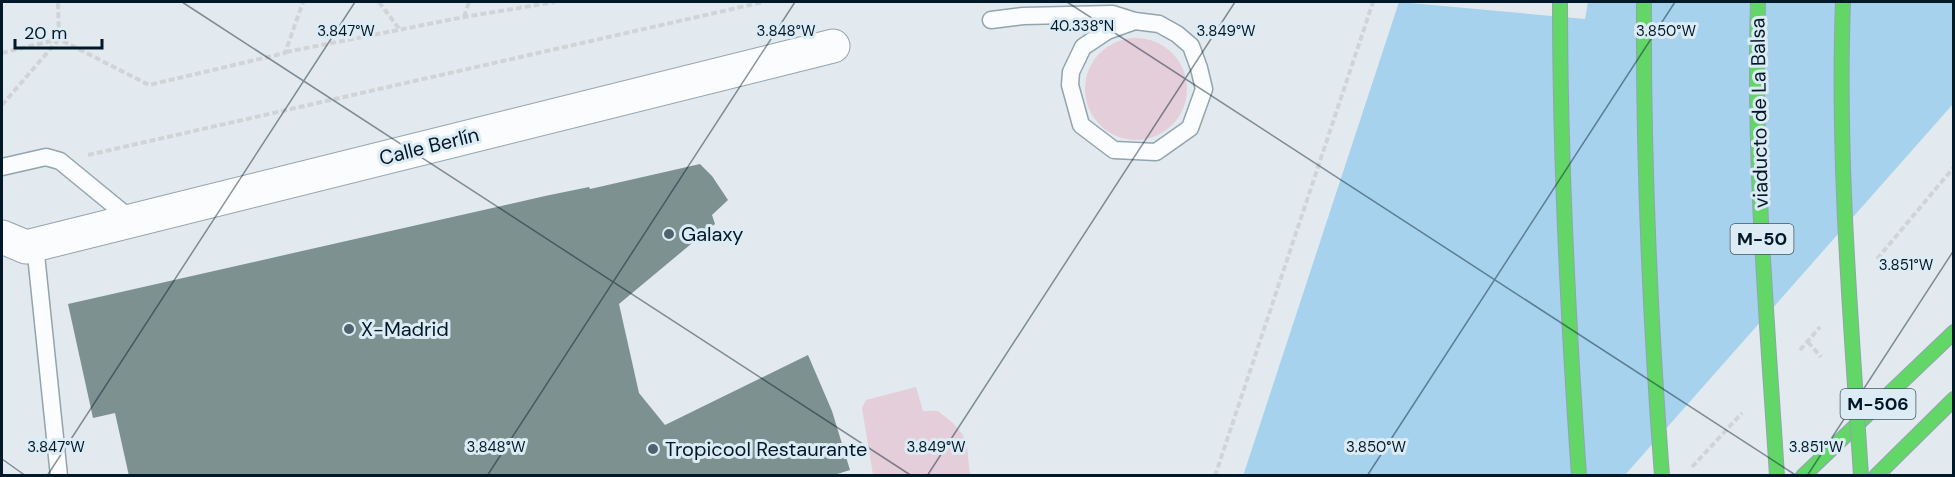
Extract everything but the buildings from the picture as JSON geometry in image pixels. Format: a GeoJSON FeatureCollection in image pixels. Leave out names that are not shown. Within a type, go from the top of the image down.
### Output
{"type":"FeatureCollection","features":[{"type":"Feature","properties":{"kind":"highway"},"geometry":{"type":"LineString","coordinates":[[1560,2],[1560,97],[1579,476]]}},
{"type":"Feature","properties":{"kind":"highway"},"geometry":{"type":"LineString","coordinates":[[1644,2],[1643,72],[1651,316],[1662,476]]}},
{"type":"Feature","properties":{"kind":"highway","name":"viaducto de La Balsa"},"geometry":{"type":"LineString","coordinates":[[1758,2],[1756,61],[1762,249],[1777,476]]}},
{"type":"Feature","properties":{"kind":"highway"},"geometry":{"type":"LineString","coordinates":[[1843,2],[1841,56],[1846,248],[1861,476]]}},
{"type":"Feature","properties":{"kind":"highway","name":"M-506"},"geometry":{"type":"LineString","coordinates":[[1803,476],[1953,332]]}},
{"type":"Feature","properties":{"kind":"highway","name":"M-506"},"geometry":{"type":"LineString","coordinates":[[1876,476],[1953,399]]}},
{"type":"Feature","properties":{"kind":"street","name":"Calle Berlín"},"geometry":{"type":"LineString","coordinates":[[16,245],[132,220],[833,46]]}},
{"type":"Feature","properties":{"kind":"lane"},"geometry":{"type":"LineString","coordinates":[[991,20],[1023,16],[1113,14],[1135,21],[1159,24],[1177,34],[1191,46],[1204,89],[1190,128],[1156,152],[1114,150],[1081,125],[1070,85],[1071,72],[1083,46],[1107,31],[1135,21]]}},
{"type":"Feature","properties":{"kind":"lane"},"geometry":{"type":"LineString","coordinates":[[2,166],[46,157],[60,161],[132,220]]}},
{"type":"Feature","properties":{"kind":"lane"},"geometry":{"type":"LineString","coordinates":[[16,245],[59,476]]}},
{"type":"Feature","properties":{"kind":"path"},"geometry":{"type":"LineString","coordinates":[[2,105],[59,39],[58,2]]}},
{"type":"Feature","properties":{"kind":"path"},"geometry":{"type":"LineString","coordinates":[[285,53],[303,2]]}},
{"type":"Feature","properties":{"kind":"path"},"geometry":{"type":"LineString","coordinates":[[379,2],[400,30]]}},
{"type":"Feature","properties":{"kind":"path"},"geometry":{"type":"LineString","coordinates":[[464,17],[469,2]]}},
{"type":"Feature","properties":{"kind":"path"},"geometry":{"type":"LineString","coordinates":[[2,53],[59,39],[149,85],[285,53],[464,17],[555,2]]}},
{"type":"Feature","properties":{"kind":"path"},"geometry":{"type":"LineString","coordinates":[[87,155],[763,2]]}},
{"type":"Feature","properties":{"kind":"path"},"geometry":{"type":"LineString","coordinates":[[1215,476],[1373,2]]}},
{"type":"Feature","properties":{"kind":"shaded area"},"geometry":{"type":"Polygon","coordinates":[[[1136,38],[1165,46],[1179,60],[1187,89],[1179,118],[1165,132],[1136,140],[1107,132],[1093,118],[1085,89],[1093,60],[1107,46],[1136,38]]]}},
{"type":"Feature","properties":{"kind":"shaded area"},"geometry":{"type":"Polygon","coordinates":[[[916,387],[923,411],[938,411],[963,435],[967,447],[970,475],[873,475],[862,408],[866,400],[916,387]]]}},
{"type":"Feature","properties":{"kind":"water"},"geometry":{"type":"Polygon","coordinates":[[[1399,2],[1585,19],[1588,2],[1953,2],[1953,104],[1625,475],[1243,476],[1399,2]]]}},
{"type":"Feature","properties":{"kind":"traffic: fast"},"geometry":{"type":"LineString","coordinates":[[1560,2],[1565,239],[1579,476]]}},
{"type":"Feature","properties":{"kind":"traffic: fast"},"geometry":{"type":"LineString","coordinates":[[1644,2],[1648,239],[1662,476]]}},
{"type":"Feature","properties":{"kind":"traffic: fast"},"geometry":{"type":"LineString","coordinates":[[1758,2],[1759,180],[1777,476]]}},
{"type":"Feature","properties":{"kind":"traffic: fast"},"geometry":{"type":"LineString","coordinates":[[1843,2],[1843,180],[1861,476]]}},
{"type":"Feature","properties":{"kind":"traffic: fast"},"geometry":{"type":"LineString","coordinates":[[1803,476],[1954,332]]}},
{"type":"Feature","properties":{"kind":"traffic: fast"},"geometry":{"type":"LineString","coordinates":[[1876,476],[1954,399]]}},
{"type":"Feature","properties":{"kind":"place","name":"Galaxy"},"geometry":{"type":"Point","coordinates":[669,234]}},
{"type":"Feature","properties":{"kind":"place","name":"X-Madrid"},"geometry":{"type":"Point","coordinates":[349,329]}},
{"type":"Feature","properties":{"kind":"place","name":"Tropicool Restaurante"},"geometry":{"type":"Point","coordinates":[653,449]}}]}
